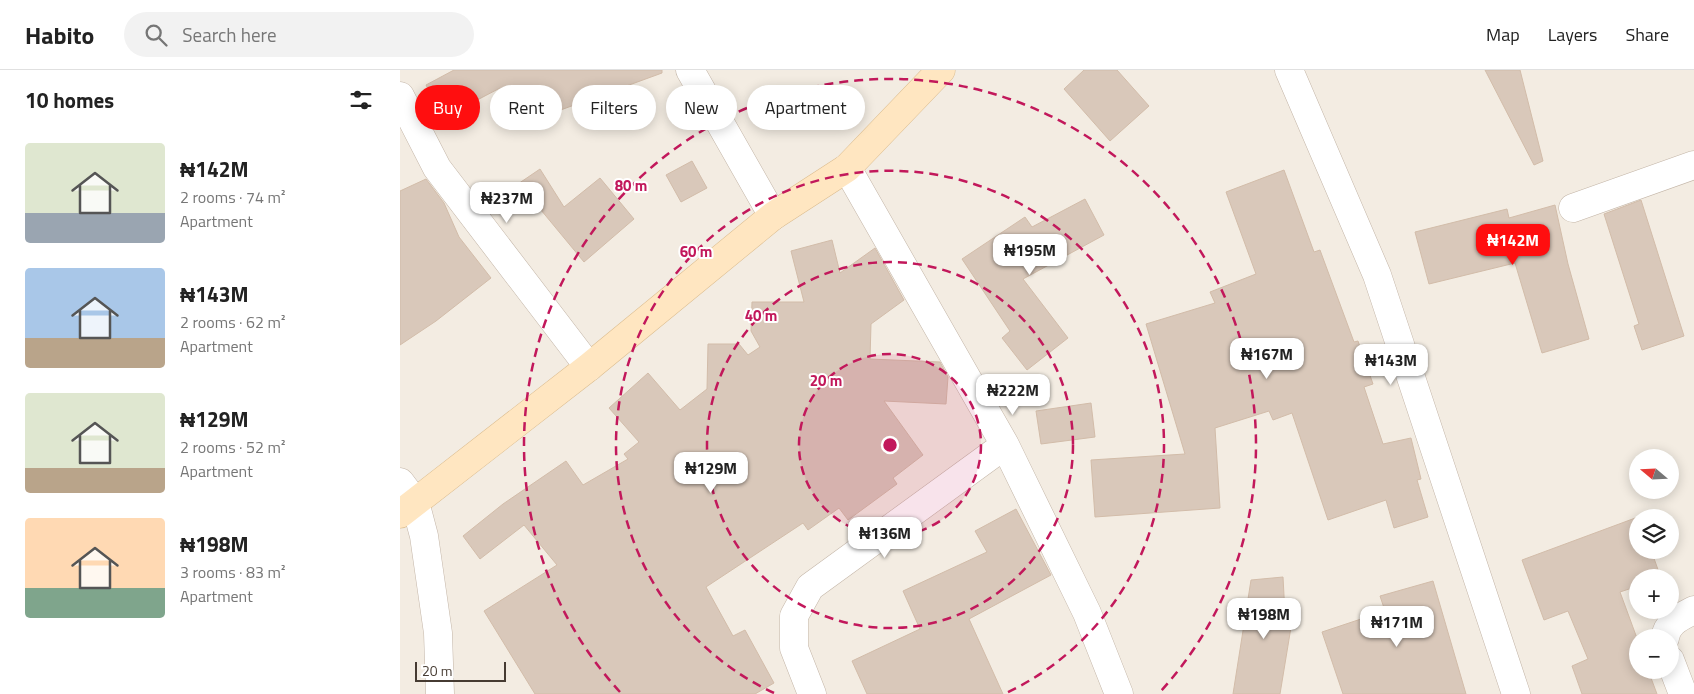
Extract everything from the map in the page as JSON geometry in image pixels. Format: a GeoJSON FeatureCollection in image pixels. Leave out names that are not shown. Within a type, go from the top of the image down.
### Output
{"type":"FeatureCollection","features":[{"type":"Feature","properties":{"kind":"street"},"geometry":{"type":"LineString","coordinates":[[690,70],[773,216]]}},
{"type":"Feature","properties":{"kind":"street"},"geometry":{"type":"LineString","coordinates":[[440,694],[438,633],[424,536],[405,499],[589,367],[773,216],[847,168],[941,70]]}},
{"type":"Feature","properties":{"kind":"street"},"geometry":{"type":"LineString","coordinates":[[1289,70],[1377,275],[1516,694]]}},
{"type":"Feature","properties":{"kind":"street"},"geometry":{"type":"LineString","coordinates":[[400,96],[437,168],[589,367]]}},
{"type":"Feature","properties":{"kind":"street"},"geometry":{"type":"LineString","coordinates":[[1574,208],[1694,165]]}},
{"type":"Feature","properties":{"kind":"street"},"geometry":{"type":"LineString","coordinates":[[847,168],[1004,445],[1087,613],[1119,694]]}},
{"type":"Feature","properties":{"kind":"street"},"geometry":{"type":"LineString","coordinates":[[812,694],[794,648],[794,616],[810,587],[1004,445]]}},
{"type":"Feature","properties":{"kind":"street"},"geometry":{"type":"LineString","coordinates":[[1667,629],[1676,619],[1694,610]]}},
{"type":"Feature","properties":{"kind":"street"},"geometry":{"type":"LineString","coordinates":[[1677,679],[1683,694]]}},
{"type":"Feature","properties":{"kind":"building"},"geometry":{"type":"Polygon","coordinates":[[[454,70],[662,70],[662,73],[629,85],[572,85],[572,106],[562,109],[562,85],[490,85],[490,93],[480,99],[480,85],[426,85],[454,70]]]}},
{"type":"Feature","properties":{"kind":"building"},"geometry":{"type":"Polygon","coordinates":[[[1084,70],[1117,70],[1149,106],[1110,141],[1064,89],[1084,70]]]}},
{"type":"Feature","properties":{"kind":"building"},"geometry":{"type":"Polygon","coordinates":[[[1485,70],[1520,70],[1543,161],[1534,165],[1485,70]]]}},
{"type":"Feature","properties":{"kind":"building"},"geometry":{"type":"Polygon","coordinates":[[[692,161],[707,188],[681,202],[666,175],[692,161]]]}},
{"type":"Feature","properties":{"kind":"building"},"geometry":{"type":"Polygon","coordinates":[[[540,169],[564,207],[600,178],[634,219],[584,262],[536,204],[527,210],[512,188],[540,169]]]}},
{"type":"Feature","properties":{"kind":"building"},"geometry":{"type":"Polygon","coordinates":[[[1284,170],[1314,252],[1320,250],[1354,342],[1358,341],[1373,384],[1364,387],[1383,444],[1411,438],[1421,479],[1417,480],[1428,517],[1394,528],[1386,500],[1328,520],[1292,413],[1273,420],[1269,411],[1215,428],[1220,508],[1095,517],[1091,460],[1185,454],[1146,324],[1215,303],[1210,292],[1256,274],[1226,192],[1284,170]]]}},
{"type":"Feature","properties":{"kind":"building"},"geometry":{"type":"Polygon","coordinates":[[[426,179],[444,203],[459,237],[491,278],[436,321],[400,345],[400,191],[426,179]]]}},
{"type":"Feature","properties":{"kind":"building"},"geometry":{"type":"Polygon","coordinates":[[[1085,199],[1104,235],[1023,279],[1068,338],[1027,370],[1002,338],[1010,331],[962,259],[1025,217],[1032,227],[1085,199]]]}},
{"type":"Feature","properties":{"kind":"building"},"geometry":{"type":"Polygon","coordinates":[[[1641,200],[1684,336],[1642,350],[1634,326],[1639,324],[1604,214],[1641,200]]]}},
{"type":"Feature","properties":{"kind":"building"},"geometry":{"type":"Polygon","coordinates":[[[1555,205],[1568,264],[1589,339],[1542,353],[1515,263],[1429,284],[1415,232],[1507,209],[1509,218],[1555,205]]]}},
{"type":"Feature","properties":{"kind":"building"},"geometry":{"type":"Polygon","coordinates":[[[832,240],[840,273],[875,248],[904,300],[871,324],[870,359],[940,362],[948,377],[946,404],[884,401],[923,455],[893,478],[897,484],[848,520],[839,508],[808,530],[803,523],[706,587],[733,636],[745,630],[774,683],[755,694],[535,694],[484,611],[557,565],[524,525],[480,559],[463,536],[503,504],[566,461],[583,485],[628,459],[624,454],[639,442],[609,408],[648,373],[680,410],[707,389],[708,344],[739,344],[748,355],[760,347],[751,331],[752,302],[804,302],[791,251],[832,240]]]}},
{"type":"Feature","properties":{"kind":"building"},"geometry":{"type":"Polygon","coordinates":[[[1091,403],[1095,437],[1041,444],[1036,411],[1091,403]]]}},
{"type":"Feature","properties":{"kind":"building"},"geometry":{"type":"Polygon","coordinates":[[[1016,509],[1051,575],[969,619],[1003,694],[867,694],[852,661],[920,629],[903,591],[987,552],[975,531],[1016,509]]]}},
{"type":"Feature","properties":{"kind":"building"},"geometry":{"type":"Polygon","coordinates":[[[1629,520],[1629,559],[1654,559],[1658,569],[1629,569],[1629,589],[1620,592],[1634,629],[1629,629],[1629,679],[1651,679],[1657,694],[1582,694],[1572,666],[1588,659],[1568,611],[1544,620],[1522,560],[1629,520]]]}},
{"type":"Feature","properties":{"kind":"building"},"geometry":{"type":"Polygon","coordinates":[[[1283,577],[1285,614],[1293,615],[1280,694],[1233,694],[1251,580],[1283,577]]]}},
{"type":"Feature","properties":{"kind":"building"},"geometry":{"type":"Polygon","coordinates":[[[1433,581],[1466,694],[1343,694],[1322,632],[1385,611],[1380,596],[1433,581]]]}}]}
